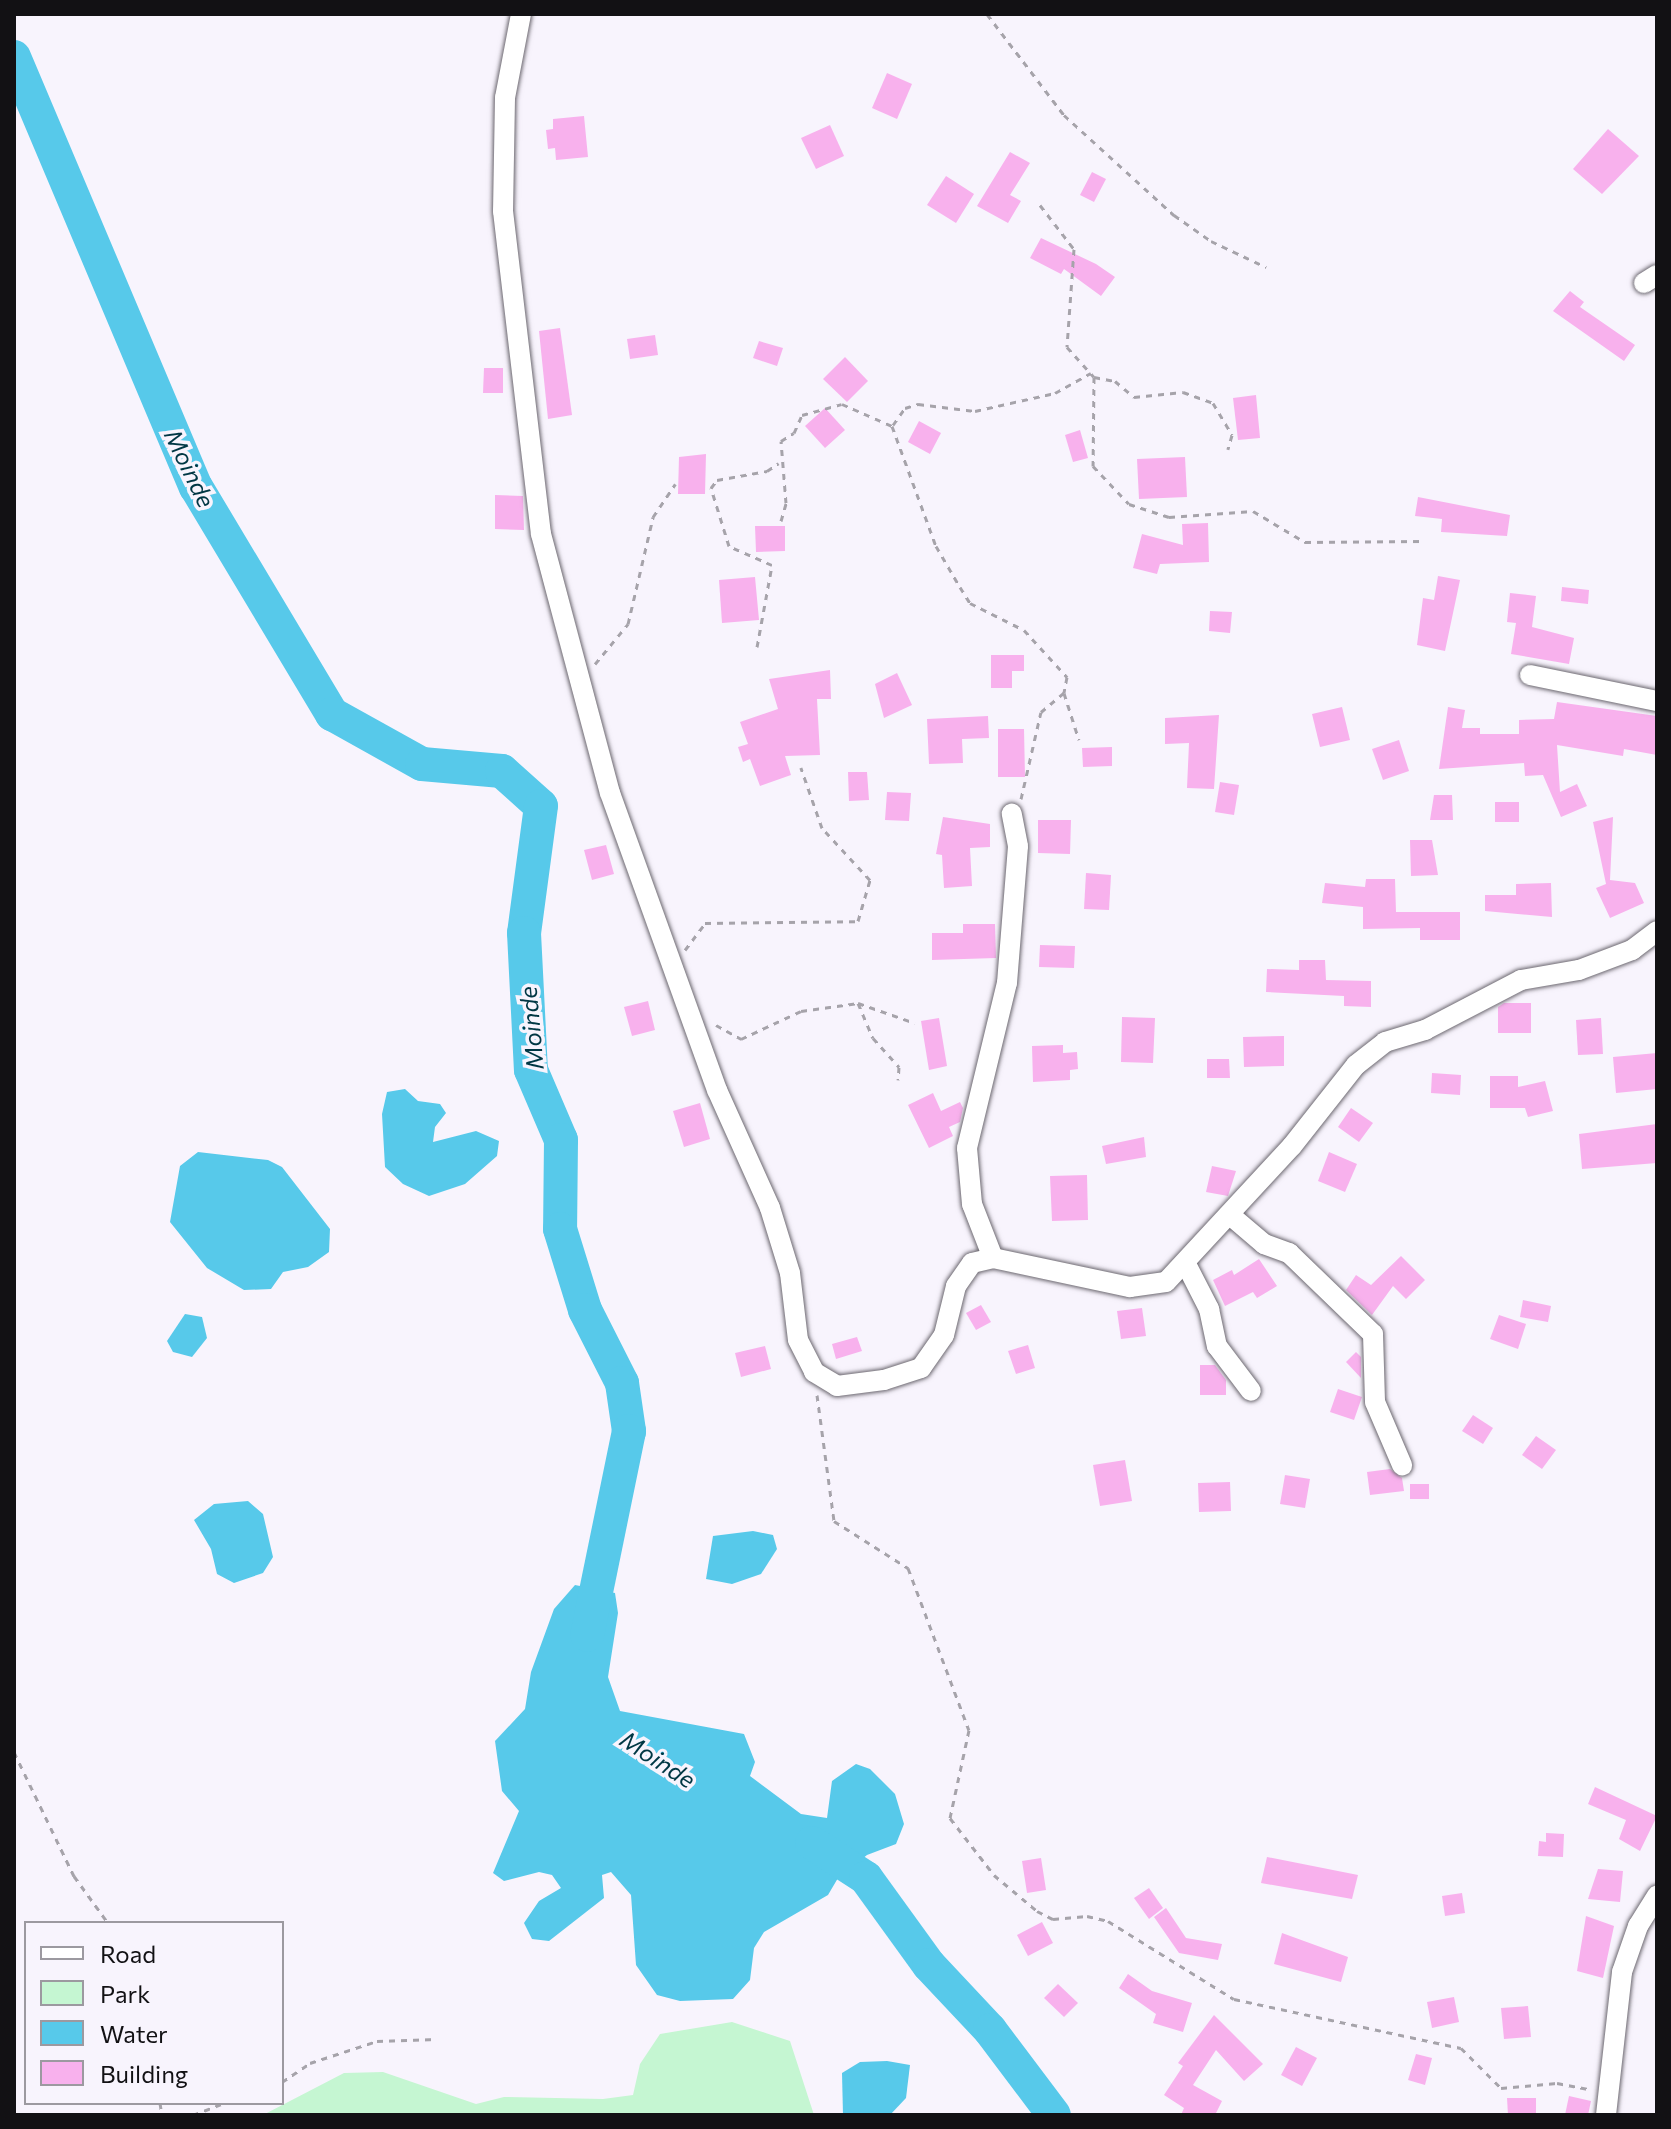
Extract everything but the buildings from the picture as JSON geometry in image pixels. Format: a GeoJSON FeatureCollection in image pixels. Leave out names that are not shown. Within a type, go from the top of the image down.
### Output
{"type":"FeatureCollection","features":[{"type":"Feature","properties":{"kind":"street"},"geometry":{"type":"LineString","coordinates":[[521,14],[505,98],[503,211],[533,494],[610,793],[691,1021],[770,1208],[790,1273],[798,1340],[814,1372],[837,1386],[884,1380],[921,1368],[944,1335],[956,1286],[972,1263],[993,1258],[1130,1287],[1166,1282],[1186,1264],[1292,1146],[1319,1105],[1385,1042],[1425,1030],[1521,980],[1579,970],[1632,950],[1657,931]]}},
{"type":"Feature","properties":{"kind":"street"},"geometry":{"type":"LineString","coordinates":[[1530,675],[1657,701]]}},
{"type":"Feature","properties":{"kind":"street"},"geometry":{"type":"LineString","coordinates":[[993,1258],[972,1204],[967,1148],[1007,983],[1018,846],[1012,814]]}},
{"type":"Feature","properties":{"kind":"street"},"geometry":{"type":"LineString","coordinates":[[1230,1215],[1264,1244],[1289,1253],[1373,1334],[1375,1402],[1402,1465]]}},
{"type":"Feature","properties":{"kind":"street"},"geometry":{"type":"LineString","coordinates":[[1186,1264],[1209,1309],[1217,1346],[1251,1391]]}},
{"type":"Feature","properties":{"kind":"street"},"geometry":{"type":"LineString","coordinates":[[1606,2115],[1622,1972],[1638,1926],[1657,1895]]}},
{"type":"Feature","properties":{"kind":"path"},"geometry":{"type":"LineString","coordinates":[[987,14],[1064,115],[1174,215],[1211,241],[1266,267]]}},
{"type":"Feature","properties":{"kind":"path"},"geometry":{"type":"LineString","coordinates":[[1040,205],[1074,249],[1067,347],[1093,375],[1115,381],[1134,397],[1183,392],[1213,403],[1232,435],[1228,449]]}},
{"type":"Feature","properties":{"kind":"path"},"geometry":{"type":"LineString","coordinates":[[892,426],[905,408],[918,404],[975,411],[1055,393],[1093,375]]}},
{"type":"Feature","properties":{"kind":"path"},"geometry":{"type":"LineString","coordinates":[[1093,375],[1093,466],[1129,504],[1169,517],[1253,511],[1305,542],[1423,541]]}},
{"type":"Feature","properties":{"kind":"path"},"geometry":{"type":"LineString","coordinates":[[781,521],[786,503],[780,462],[781,441],[794,433],[802,415],[820,407],[842,404],[892,426],[936,546],[970,603],[1024,630],[1067,677],[1064,693],[1079,740]]}},
{"type":"Feature","properties":{"kind":"path"},"geometry":{"type":"LineString","coordinates":[[757,647],[772,565],[729,546],[711,488],[717,480],[767,471],[780,462]]}},
{"type":"Feature","properties":{"kind":"path"},"geometry":{"type":"LineString","coordinates":[[580,677],[628,624],[653,517],[675,484]]}},
{"type":"Feature","properties":{"kind":"path"},"geometry":{"type":"LineString","coordinates":[[1012,814],[1026,791],[1041,712],[1064,693]]}},
{"type":"Feature","properties":{"kind":"path"},"geometry":{"type":"LineString","coordinates":[[680,957],[705,923],[858,921],[870,880],[822,828],[801,768]]}},
{"type":"Feature","properties":{"kind":"path"},"geometry":{"type":"LineString","coordinates":[[691,1021],[708,1021],[741,1039],[801,1011],[858,1003],[915,1023]]}},
{"type":"Feature","properties":{"kind":"path"},"geometry":{"type":"LineString","coordinates":[[858,1003],[873,1038],[899,1067],[898,1080]]}},
{"type":"Feature","properties":{"kind":"path"},"geometry":{"type":"LineString","coordinates":[[814,1372],[834,1521],[908,1568],[969,1730],[950,1818],[994,1875],[1037,1911],[1053,1919],[1087,1916],[1108,1921],[1234,1999],[1461,2048],[1501,2088],[1557,2083],[1608,2093]]}},
{"type":"Feature","properties":{"kind":"path"},"geometry":{"type":"LineString","coordinates":[[14,1752],[74,1876],[107,1921]]}},
{"type":"Feature","properties":{"kind":"path"},"geometry":{"type":"LineString","coordinates":[[284,2081],[310,2063],[377,2041],[437,2039]]}},
{"type":"Feature","properties":{"kind":"path"},"geometry":{"type":"LineString","coordinates":[[193,2115],[219,2105]]}},
{"type":"Feature","properties":{"kind":"green space"},"geometry":{"type":"Polygon","coordinates":[[[732,2022],[790,2041],[814,2115],[263,2115],[344,2073],[383,2072],[476,2104],[504,2097],[603,2099],[633,2095],[640,2064],[660,2034],[732,2022]]]}},
{"type":"Feature","properties":{"kind":"water"},"geometry":{"type":"Polygon","coordinates":[[[405,1089],[418,1101],[440,1104],[446,1113],[435,1127],[433,1142],[476,1131],[499,1141],[497,1156],[465,1184],[429,1196],[403,1184],[385,1167],[382,1114],[387,1092],[405,1089]]]}},
{"type":"Feature","properties":{"kind":"water"},"geometry":{"type":"Polygon","coordinates":[[[198,1152],[268,1160],[282,1167],[330,1229],[329,1252],[308,1267],[283,1272],[271,1289],[244,1290],[207,1268],[170,1222],[180,1166],[198,1152]]]}},
{"type":"Feature","properties":{"kind":"water"},"geometry":{"type":"Polygon","coordinates":[[[185,1314],[202,1317],[207,1338],[192,1357],[173,1352],[167,1341],[185,1314]]]}},
{"type":"Feature","properties":{"kind":"water"},"geometry":{"type":"Polygon","coordinates":[[[248,1501],[263,1514],[273,1557],[263,1573],[234,1583],[217,1574],[211,1549],[194,1520],[214,1504],[248,1501]]]}},
{"type":"Feature","properties":{"kind":"water"},"geometry":{"type":"Polygon","coordinates":[[[753,1531],[773,1535],[777,1549],[761,1574],[732,1584],[706,1579],[713,1536],[753,1531]]]}},
{"type":"Feature","properties":{"kind":"water"},"geometry":{"type":"Polygon","coordinates":[[[575,1585],[615,1593],[618,1613],[608,1677],[620,1711],[744,1734],[755,1762],[750,1776],[801,1814],[827,1818],[832,1781],[856,1764],[870,1769],[895,1794],[904,1824],[896,1844],[867,1855],[838,1878],[828,1895],[764,1932],[754,1948],[750,1980],[733,1999],[680,2001],[657,1995],[636,1965],[631,1895],[611,1872],[602,1875],[604,1898],[549,1941],[532,1939],[524,1923],[539,1901],[561,1888],[552,1875],[539,1872],[504,1881],[493,1873],[519,1811],[502,1791],[495,1741],[525,1709],[531,1672],[554,1609],[575,1585]]]}},
{"type":"Feature","properties":{"kind":"water"},"geometry":{"type":"Polygon","coordinates":[[[887,2061],[910,2065],[906,2098],[890,2115],[843,2115],[842,2073],[860,2062],[887,2061]]]}},
{"type":"Feature","properties":{"kind":"waterway","name":"Moinde"},"geometry":{"type":"LineString","coordinates":[[14,57],[196,487],[332,714],[422,764],[502,771],[541,806],[524,933],[531,1070],[561,1140],[560,1229],[585,1310],[622,1383],[629,1431],[587,1635]]}},
{"type":"Feature","properties":{"kind":"waterway","name":"Moinde"},"geometry":{"type":"LineString","coordinates":[[812,1843],[866,1878],[929,1965],[990,2030],[1054,2115]]}}]}
